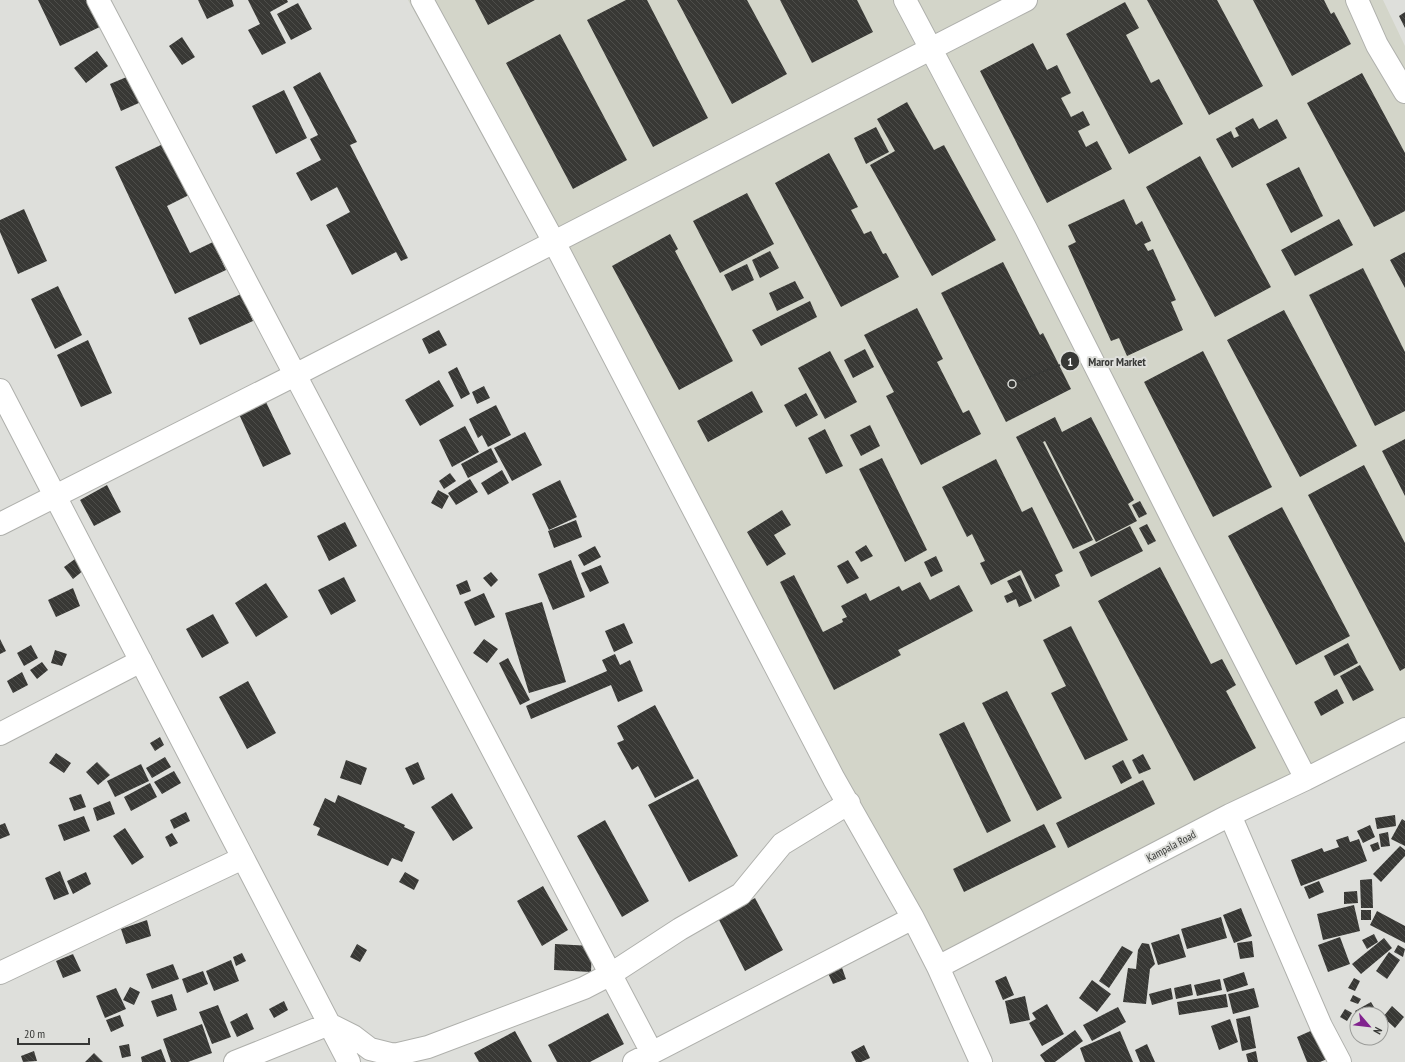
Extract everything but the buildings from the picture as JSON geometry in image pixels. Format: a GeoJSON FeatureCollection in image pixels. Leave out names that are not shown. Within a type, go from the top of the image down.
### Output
{"type":"FeatureCollection","features":[{"type":"Feature","properties":{"kind":"street"},"geometry":{"type":"LineString","coordinates":[[98,0],[611,974],[643,1058],[913,918]]}},
{"type":"Feature","properties":{"kind":"street"},"geometry":{"type":"LineString","coordinates":[[422,0],[554,242],[849,803],[913,918],[938,967],[981,1062]]}},
{"type":"Feature","properties":{"kind":"street"},"geometry":{"type":"LineString","coordinates":[[905,0],[1026,229],[1306,779]]}},
{"type":"Feature","properties":{"kind":"street"},"geometry":{"type":"LineString","coordinates":[[0,524],[295,375],[1026,0]]}},
{"type":"Feature","properties":{"kind":"street"},"geometry":{"type":"LineString","coordinates":[[1357,0],[1377,45],[1405,92]]}},
{"type":"Feature","properties":{"kind":"street"},"geometry":{"type":"LineString","coordinates":[[0,390],[349,1062]]}},
{"type":"Feature","properties":{"kind":"street"},"geometry":{"type":"LineString","coordinates":[[0,734],[141,661]]}},
{"type":"Feature","properties":{"kind":"street","name":"Kampala Road"},"geometry":{"type":"LineString","coordinates":[[938,967],[1230,815],[1306,779],[1405,729]]}},
{"type":"Feature","properties":{"kind":"street"},"geometry":{"type":"LineString","coordinates":[[235,1062],[329,1024],[353,1036],[370,1049],[394,1055],[428,1047],[584,988],[611,974],[680,928],[741,894],[782,844],[849,803]]}},
{"type":"Feature","properties":{"kind":"street"},"geometry":{"type":"LineString","coordinates":[[1230,815],[1321,1026],[1340,1062]]}},
{"type":"Feature","properties":{"kind":"street"},"geometry":{"type":"LineString","coordinates":[[0,973],[243,858]]}},
{"type":"Feature","properties":{"kind":"shaded area"},"geometry":{"type":"Polygon","coordinates":[[[408,0],[1383,0],[1405,46],[1405,721],[933,958],[408,0]]]}},
{"type":"Feature","properties":{"kind":"place","name":"Maror Market"},"geometry":{"type":"Point","coordinates":[1012,384]}}]}
